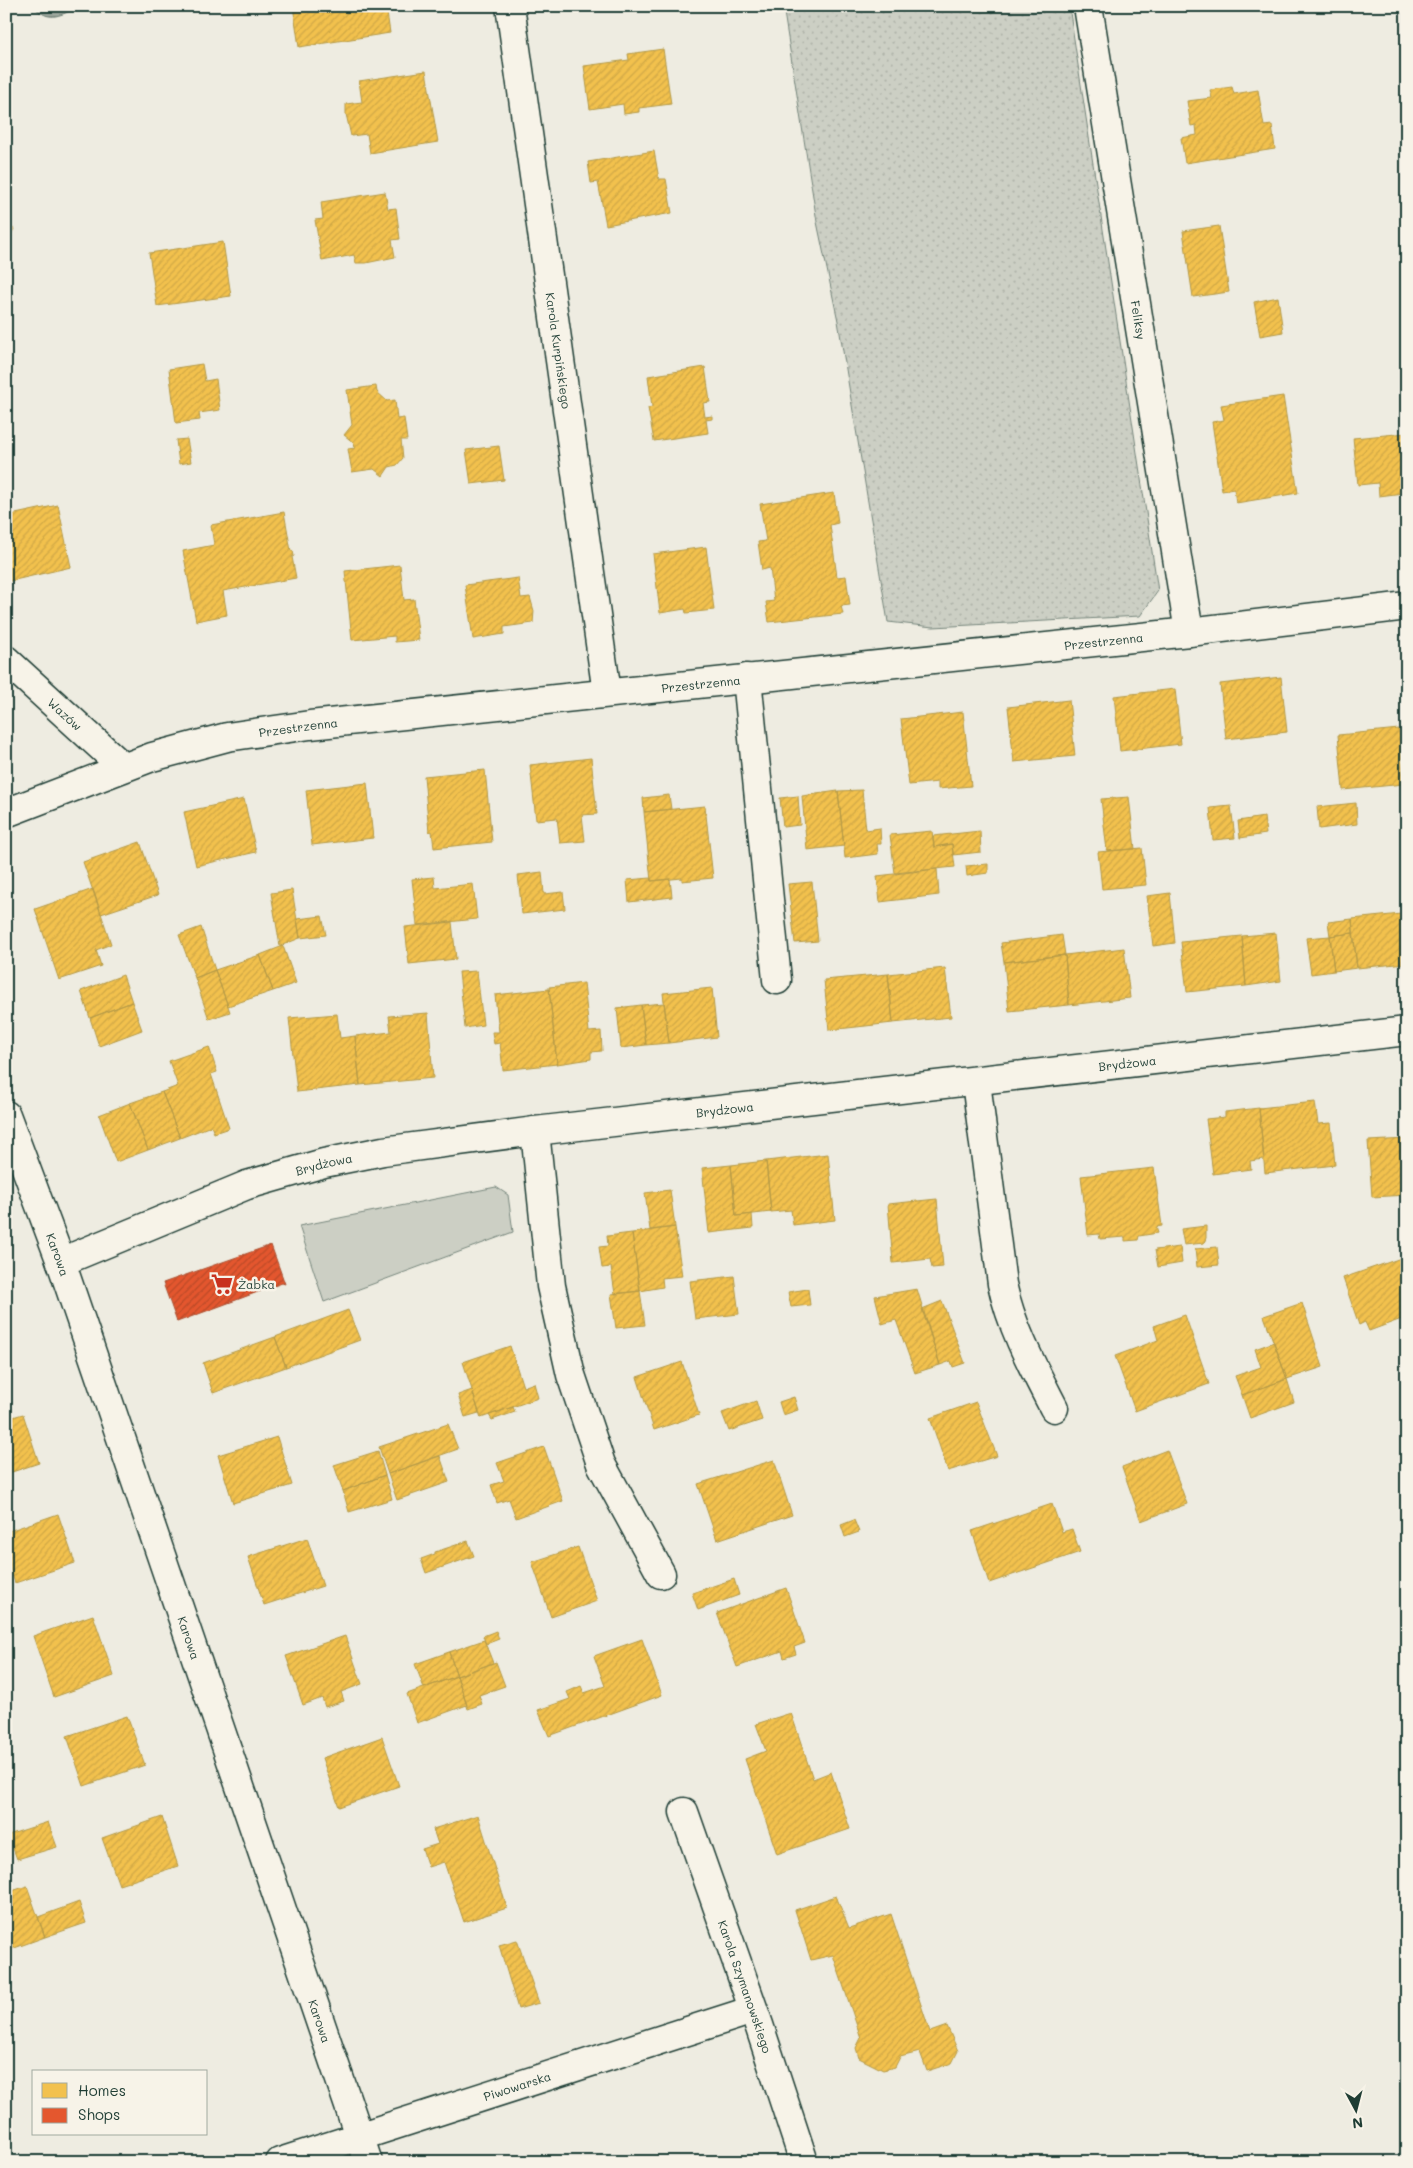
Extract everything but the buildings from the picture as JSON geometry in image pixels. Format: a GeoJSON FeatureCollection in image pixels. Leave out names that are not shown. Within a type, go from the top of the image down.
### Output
{"type":"FeatureCollection","features":[{"type":"Feature","properties":{"kind":"street","name":"Karola Kurpińskiego"},"geometry":{"type":"LineString","coordinates":[[510,6],[607,693]]}},
{"type":"Feature","properties":{"kind":"street","name":"Feliksy"},"geometry":{"type":"LineString","coordinates":[[1088,6],[1189,632]]}},
{"type":"Feature","properties":{"kind":"street","name":"Przestrzenna"},"geometry":{"type":"LineString","coordinates":[[6,813],[152,757],[227,737],[310,724],[1189,632],[1407,606]]}},
{"type":"Feature","properties":{"kind":"street","name":"Wazów"},"geometry":{"type":"LineString","coordinates":[[6,660],[123,768]]}},
{"type":"Feature","properties":{"kind":"street"},"geometry":{"type":"LineString","coordinates":[[747,678],[777,980]]}},
{"type":"Feature","properties":{"kind":"street","name":"Brydżowa"},"geometry":{"type":"LineString","coordinates":[[61,1262],[247,1185],[281,1174],[384,1151],[1407,1031]]}},
{"type":"Feature","properties":{"kind":"street"},"geometry":{"type":"LineString","coordinates":[[976,1082],[1002,1284],[1007,1305],[1016,1333],[1054,1408]]}},
{"type":"Feature","properties":{"kind":"street","name":"Karowa"},"geometry":{"type":"LineString","coordinates":[[6,1115],[61,1262],[368,2162]]}},
{"type":"Feature","properties":{"kind":"street"},"geometry":{"type":"LineString","coordinates":[[535,1132],[551,1286],[571,1376],[599,1460],[631,1522],[661,1574]]}},
{"type":"Feature","properties":{"kind":"street","name":"Karola Szymanowskiego"},"geometry":{"type":"LineString","coordinates":[[684,1812],[804,2162]]}},
{"type":"Feature","properties":{"kind":"street","name":"Piwowarska"},"geometry":{"type":"LineString","coordinates":[[280,2162],[753,2010]]}},
{"type":"Feature","properties":{"kind":"shaded area"},"geometry":{"type":"Polygon","coordinates":[[[33,6],[73,6],[72,10],[61,15],[47,16],[33,6]]]}},
{"type":"Feature","properties":{"kind":"shaded area"},"geometry":{"type":"Polygon","coordinates":[[[783,6],[1069,6],[1158,591],[1140,616],[933,627],[888,622],[838,321],[817,222],[783,6]]]}},
{"type":"Feature","properties":{"kind":"shaded area"},"geometry":{"type":"Polygon","coordinates":[[[496,1187],[508,1195],[513,1232],[324,1302],[299,1226],[496,1187]]]}},
{"type":"Feature","properties":{"kind":"place","name":"Żabka"},"geometry":{"type":"Point","coordinates":[222,1284]}}]}
